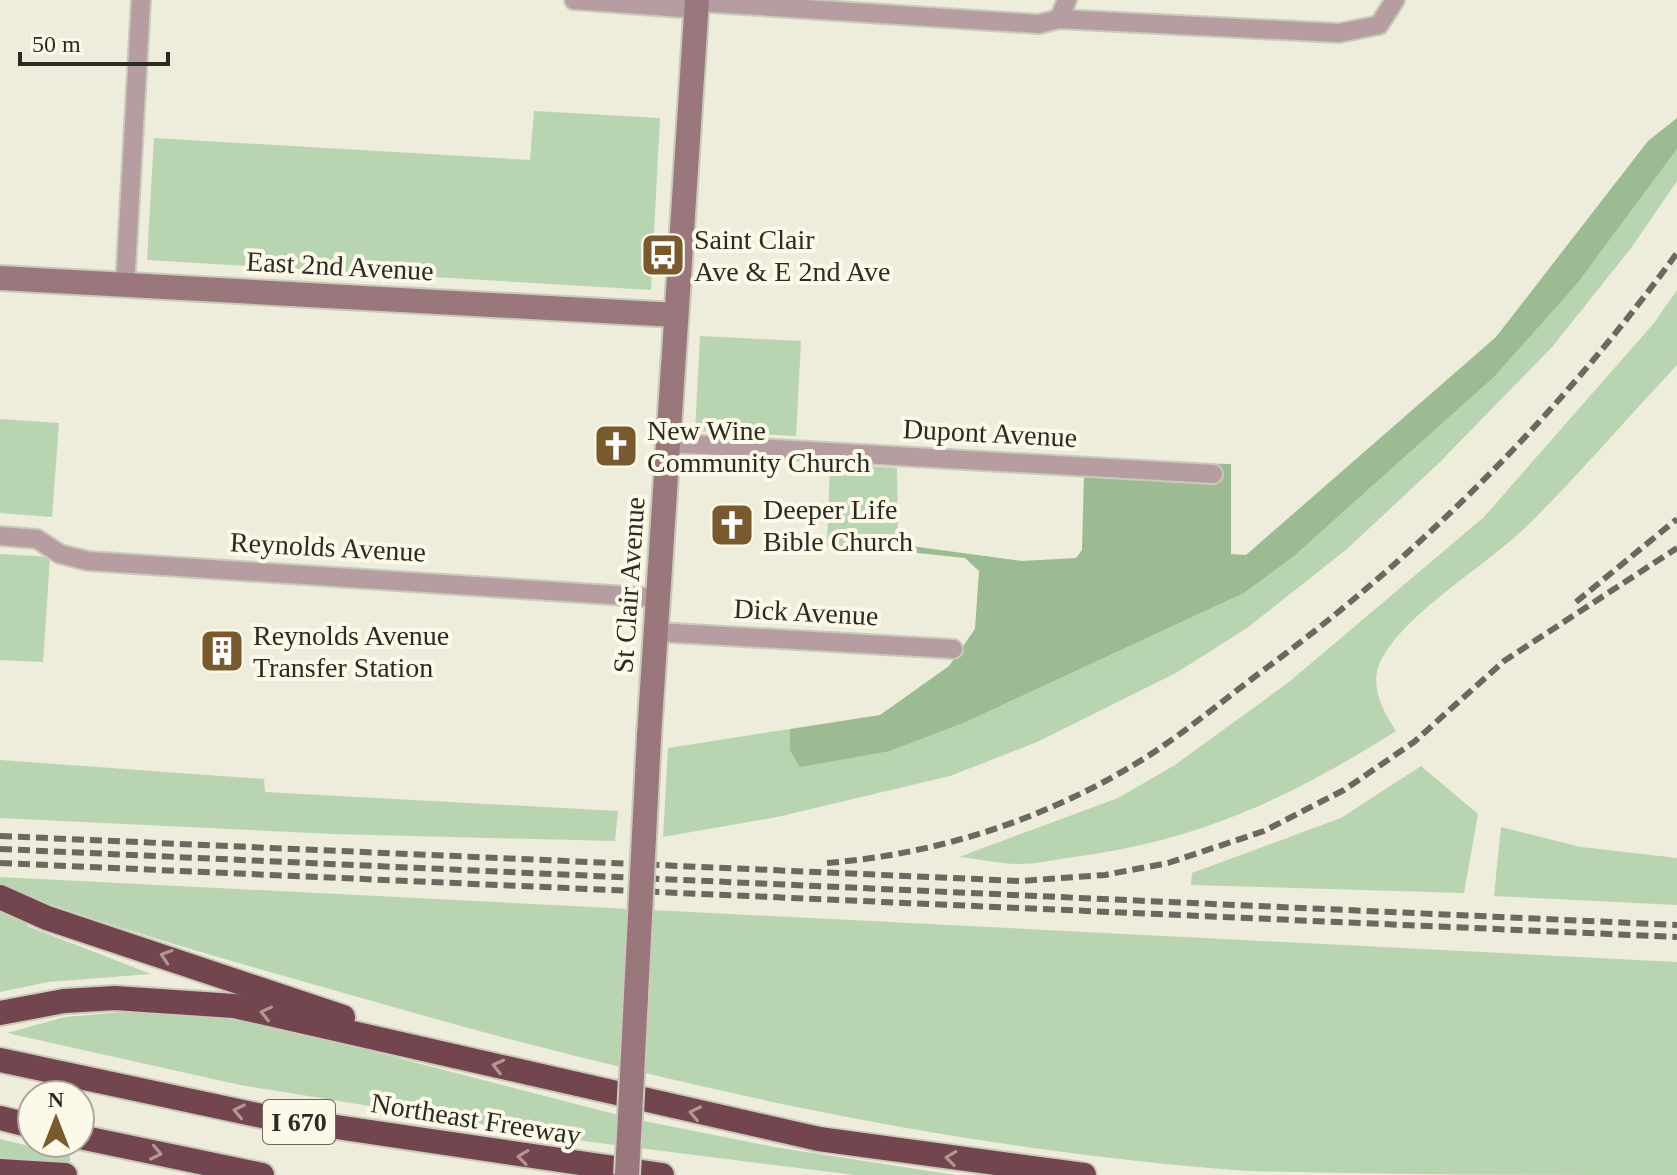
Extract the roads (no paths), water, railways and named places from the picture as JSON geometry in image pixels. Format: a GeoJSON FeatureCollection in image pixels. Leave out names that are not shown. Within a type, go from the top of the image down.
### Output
{"type":"FeatureCollection","features":[{"type":"Feature","properties":{"kind":"highway"},"geometry":{"type":"LineString","coordinates":[[0,897],[47,918],[451,1055]]}},
{"type":"Feature","properties":{"kind":"highway"},"geometry":{"type":"LineString","coordinates":[[0,1013],[64,1001],[182,1000],[234,1006],[689,1112],[819,1139],[1084,1175]]}},
{"type":"Feature","properties":{"kind":"highway","name":"Northeast Freeway"},"geometry":{"type":"LineString","coordinates":[[0,1060],[262,1116],[662,1175]]}},
{"type":"Feature","properties":{"kind":"highway"},"geometry":{"type":"LineString","coordinates":[[96,1140],[262,1175]]}},
{"type":"Feature","properties":{"kind":"highway"},"geometry":{"type":"LineString","coordinates":[[0,1171],[65,1175]]}},
{"type":"Feature","properties":{"kind":"street"},"geometry":{"type":"LineString","coordinates":[[125,286],[141,0]]}},
{"type":"Feature","properties":{"kind":"street"},"geometry":{"type":"LineString","coordinates":[[574,0],[1039,24],[1059,19],[1339,33],[1379,25],[1395,0]]}},
{"type":"Feature","properties":{"kind":"street"},"geometry":{"type":"LineString","coordinates":[[1059,19],[1067,0]]}},
{"type":"Feature","properties":{"kind":"street","name":"St Clair Avenue"},"geometry":{"type":"LineString","coordinates":[[627,1175],[649,736],[697,4]]}},
{"type":"Feature","properties":{"kind":"street","name":"East 2nd Avenue"},"geometry":{"type":"LineString","coordinates":[[0,278],[676,315]]}},
{"type":"Feature","properties":{"kind":"street","name":"Dupont Avenue"},"geometry":{"type":"LineString","coordinates":[[668,443],[1213,474]]}},
{"type":"Feature","properties":{"kind":"street","name":"Reynolds Avenue"},"geometry":{"type":"LineString","coordinates":[[0,536],[37,539],[60,554],[88,561],[658,598]]}},
{"type":"Feature","properties":{"kind":"street","name":"Dick Avenue"},"geometry":{"type":"LineString","coordinates":[[656,632],[953,649]]}},
{"type":"Feature","properties":{"kind":"railway"},"geometry":{"type":"LineString","coordinates":[[827,863],[911,851],[992,830],[1071,798],[1145,758],[1174,738],[1317,629],[1430,532],[1535,427],[1584,371],[1677,253]]}},
{"type":"Feature","properties":{"kind":"railway"},"geometry":{"type":"LineString","coordinates":[[1576,602],[1677,519]]}},
{"type":"Feature","properties":{"kind":"railway"},"geometry":{"type":"LineString","coordinates":[[0,836],[1020,881],[1105,875],[1168,863],[1264,831],[1344,790],[1414,742],[1504,661],[1677,548]]}},
{"type":"Feature","properties":{"kind":"railway"},"geometry":{"type":"LineString","coordinates":[[0,849],[1677,925]]}},
{"type":"Feature","properties":{"kind":"railway"},"geometry":{"type":"LineString","coordinates":[[0,863],[1677,937]]}},
{"type":"Feature","properties":{"kind":"place","name":"Saint Clair Ave & E 2nd Ave"},"geometry":{"type":"Point","coordinates":[663,255]}},
{"type":"Feature","properties":{"kind":"place","name":"New Wine Community Church"},"geometry":{"type":"Point","coordinates":[616,446]}},
{"type":"Feature","properties":{"kind":"place","name":"Deeper Life Bible Church"},"geometry":{"type":"Point","coordinates":[732,525]}},
{"type":"Feature","properties":{"kind":"place","name":"Reynolds Avenue Transfer Station"},"geometry":{"type":"Point","coordinates":[222,651]}}]}
